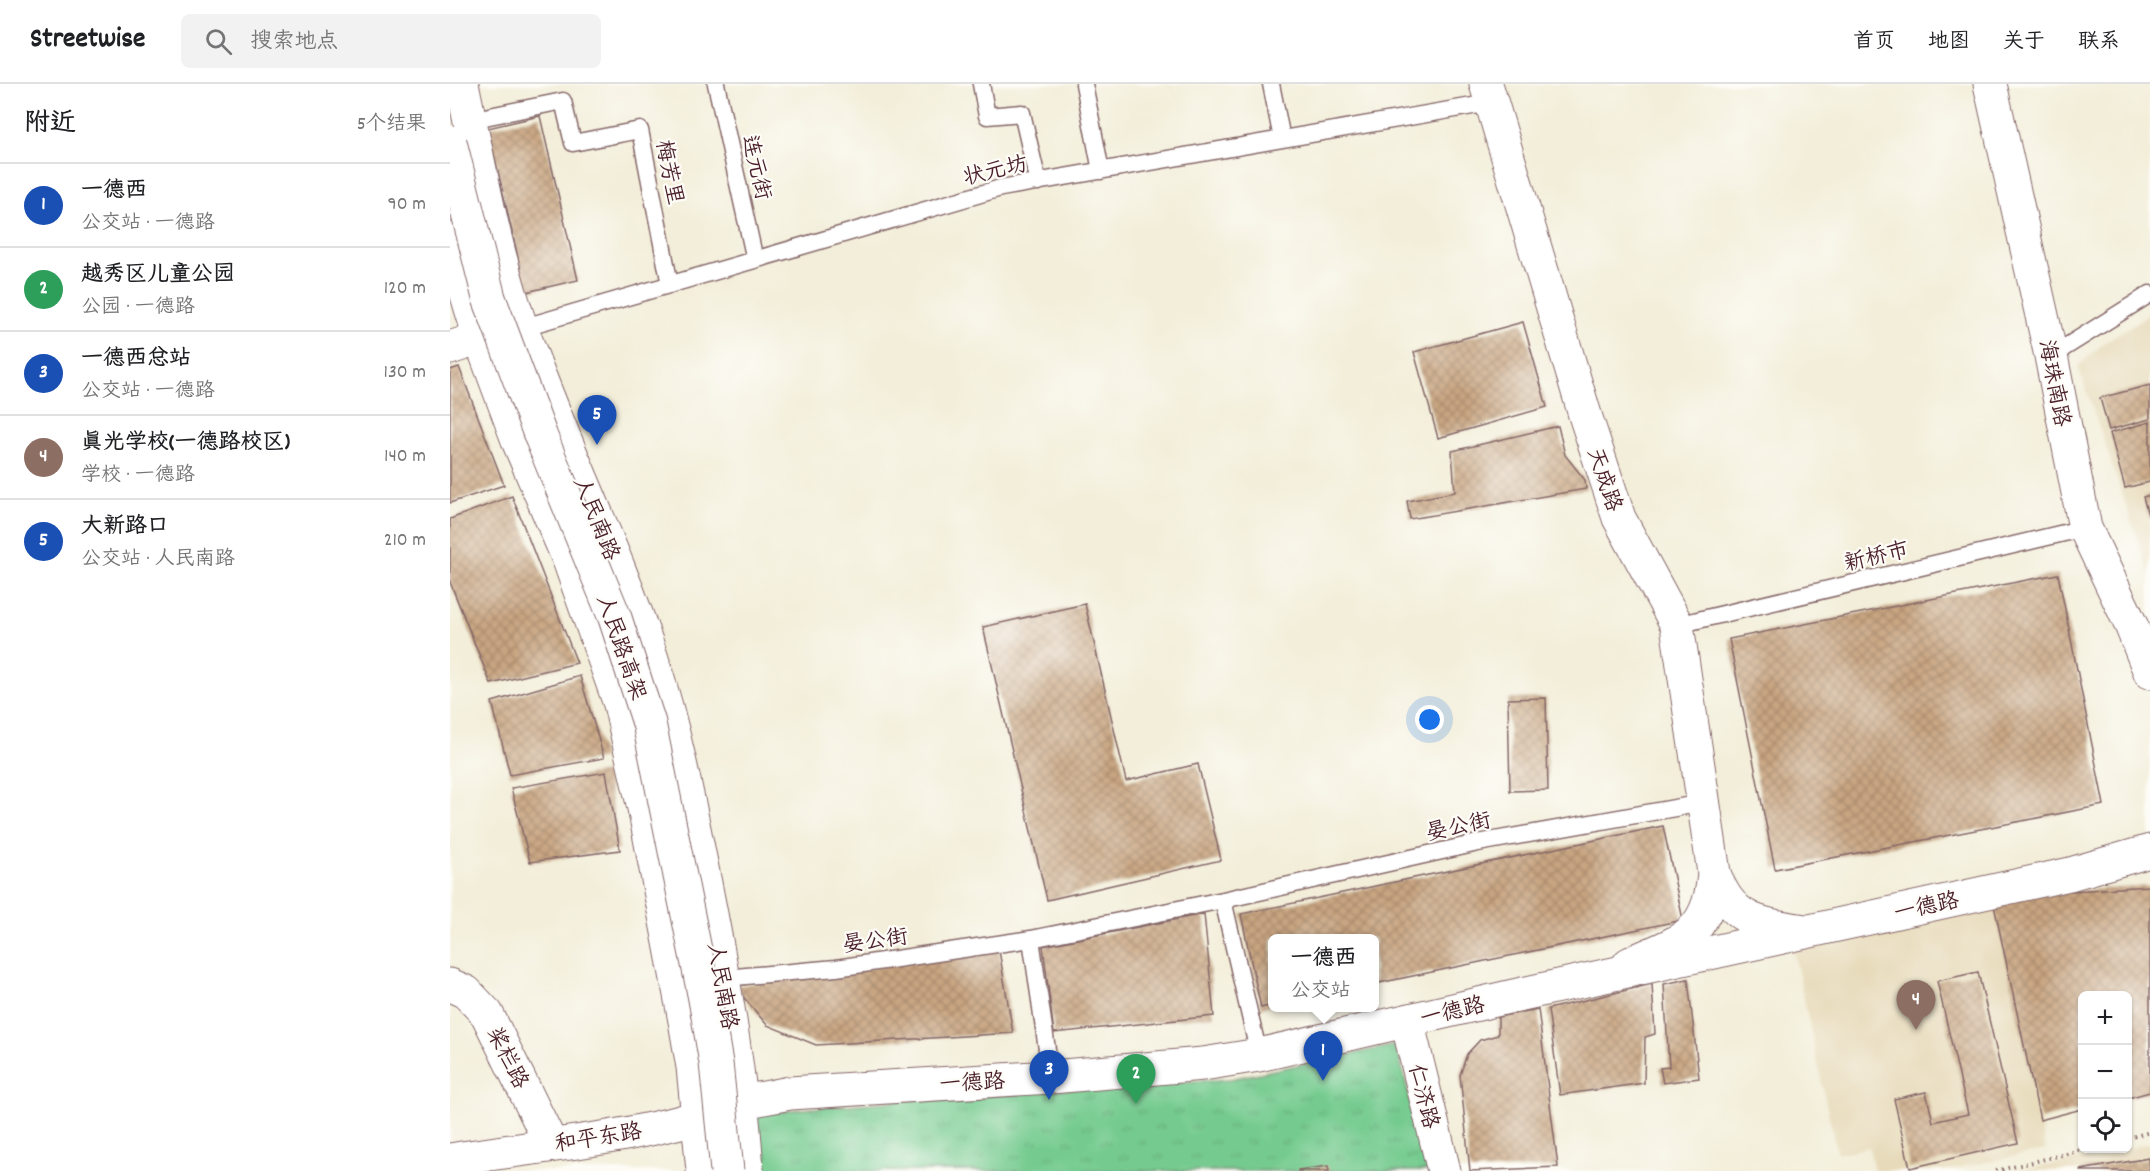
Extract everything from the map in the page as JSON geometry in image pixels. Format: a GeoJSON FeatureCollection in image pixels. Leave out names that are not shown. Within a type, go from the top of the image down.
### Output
{"type":"FeatureCollection","features":[{"type":"Feature","properties":{"kind":"main road","name":"人民南路"},"geometry":{"type":"LineString","coordinates":[[462,84],[460,131],[495,233],[522,328],[610,548],[654,668],[687,797],[724,978],[743,1102],[747,1171]]}},
{"type":"Feature","properties":{"kind":"main road","name":"海珠南路"},"geometry":{"type":"LineString","coordinates":[[1990,84],[2051,356],[2085,528],[2141,624],[2150,672]]}},
{"type":"Feature","properties":{"kind":"main road","name":"天成路"},"geometry":{"type":"LineString","coordinates":[[1488,93],[1585,415],[1619,519],[1677,625],[1714,873]]}},
{"type":"Feature","properties":{"kind":"main road","name":"人民路高架"},"geometry":{"type":"LineString","coordinates":[[460,131],[489,298],[541,437],[615,618],[649,723],[705,999],[716,1063],[727,1171]]}},
{"type":"Feature","properties":{"kind":"main road","name":"人民南路"},"geometry":{"type":"LineString","coordinates":[[450,239],[465,343],[519,443],[568,560],[620,704],[655,862],[693,1067],[703,1171]]}},
{"type":"Feature","properties":{"kind":"main road","name":"一德路"},"geometry":{"type":"LineString","coordinates":[[743,1102],[790,1093],[1051,1077],[1181,1066],[1259,1055],[1805,931],[2070,874],[2150,851]]}},
{"type":"Feature","properties":{"kind":"main road"},"geometry":{"type":"LineString","coordinates":[[1714,873],[1721,894],[1739,914],[1768,925],[1805,931]]}},
{"type":"Feature","properties":{"kind":"main road"},"geometry":{"type":"LineString","coordinates":[[1595,979],[1689,934],[1704,919],[1712,898],[1714,873]]}},
{"type":"Feature","properties":{"kind":"main road","name":"桨栏路"},"geometry":{"type":"LineString","coordinates":[[450,986],[466,992],[487,1014],[551,1144]]}},
{"type":"Feature","properties":{"kind":"main road","name":"仁济路"},"geometry":{"type":"LineString","coordinates":[[1407,1021],[1444,1171]]}},
{"type":"Feature","properties":{"kind":"main road","name":"和平东路"},"geometry":{"type":"LineString","coordinates":[[450,1160],[630,1132],[699,1118],[743,1102]]}},
{"type":"Feature","properties":{"kind":"lane","name":"连元街"},"geometry":{"type":"LineString","coordinates":[[716,84],[755,260]]}},
{"type":"Feature","properties":{"kind":"lane"},"geometry":{"type":"LineString","coordinates":[[981,84],[987,116],[1022,113],[1038,182]]}},
{"type":"Feature","properties":{"kind":"lane"},"geometry":{"type":"LineString","coordinates":[[1084,84],[1101,171]]}},
{"type":"Feature","properties":{"kind":"lane"},"geometry":{"type":"LineString","coordinates":[[1271,84],[1282,139]]}},
{"type":"Feature","properties":{"kind":"lane","name":"状元坊"},"geometry":{"type":"LineString","coordinates":[[522,328],[1001,188],[1282,139],[1488,93]]}},
{"type":"Feature","properties":{"kind":"lane","name":"梅芳里"},"geometry":{"type":"LineString","coordinates":[[460,131],[563,101],[573,143],[639,130],[670,285]]}},
{"type":"Feature","properties":{"kind":"lane"},"geometry":{"type":"LineString","coordinates":[[2051,356],[2150,294]]}},
{"type":"Feature","properties":{"kind":"lane","name":"新桥市"},"geometry":{"type":"LineString","coordinates":[[1677,625],[2085,528]]}},
{"type":"Feature","properties":{"kind":"lane","name":"晏公街"},"geometry":{"type":"LineString","coordinates":[[724,978],[836,968],[1031,939],[1223,900],[1478,843],[1703,803]]}},
{"type":"Feature","properties":{"kind":"lane"},"geometry":{"type":"LineString","coordinates":[[1223,900],[1259,1055]]}},
{"type":"Feature","properties":{"kind":"lane"},"geometry":{"type":"LineString","coordinates":[[1031,939],[1051,1077]]}},
{"type":"Feature","properties":{"kind":"path"},"geometry":{"type":"LineString","coordinates":[[2132,1137],[2150,1132]]}},
{"type":"Feature","properties":{"kind":"path"},"geometry":{"type":"LineString","coordinates":[[1996,1171],[2078,1152]]}},
{"type":"Feature","properties":{"kind":"shaded area"},"geometry":{"type":"Polygon","coordinates":[[[2150,313],[2150,576],[2078,366],[2104,343],[2150,313]]]}},
{"type":"Feature","properties":{"kind":"shaded area"},"geometry":{"type":"Polygon","coordinates":[[[1992,896],[2046,1150],[1944,1171],[1874,1171],[1869,1147],[1837,1154],[1791,939],[1992,896]]]}},
{"type":"Feature","properties":{"kind":"shaded area"},"geometry":{"type":"Polygon","coordinates":[[[2150,1143],[2150,1171],[2020,1171],[2105,1153],[2132,1153],[2132,1147],[2150,1143]]]}},
{"type":"Feature","properties":{"kind":"green space"},"geometry":{"type":"Polygon","coordinates":[[[1396,1045],[1429,1171],[758,1171],[755,1113],[967,1095],[1230,1079],[1396,1045]]]}},
{"type":"Feature","properties":{"kind":"building"},"geometry":{"type":"Polygon","coordinates":[[[540,116],[578,280],[526,292],[488,128],[540,116]]]}},
{"type":"Feature","properties":{"kind":"building"},"geometry":{"type":"Polygon","coordinates":[[[1523,322],[1547,407],[1438,438],[1414,352],[1523,322]]]}},
{"type":"Feature","properties":{"kind":"building"},"geometry":{"type":"Polygon","coordinates":[[[459,367],[504,485],[450,503],[450,370],[459,367]]]}},
{"type":"Feature","properties":{"kind":"building"},"geometry":{"type":"Polygon","coordinates":[[[2150,385],[2150,419],[2109,430],[2100,398],[2150,385]]]}},
{"type":"Feature","properties":{"kind":"building"},"geometry":{"type":"Polygon","coordinates":[[[2150,422],[2150,482],[2125,488],[2110,433],[2150,422]]]}},
{"type":"Feature","properties":{"kind":"building"},"geometry":{"type":"Polygon","coordinates":[[[1558,426],[1565,455],[1585,480],[1586,489],[1410,519],[1407,501],[1455,492],[1452,451],[1558,426]]]}},
{"type":"Feature","properties":{"kind":"building"},"geometry":{"type":"Polygon","coordinates":[[[2150,495],[2150,519],[2149,519],[2143,497],[2150,495]]]}},
{"type":"Feature","properties":{"kind":"building"},"geometry":{"type":"Polygon","coordinates":[[[512,496],[577,663],[491,684],[450,582],[450,519],[512,496]]]}},
{"type":"Feature","properties":{"kind":"building"},"geometry":{"type":"Polygon","coordinates":[[[2058,574],[2104,805],[1775,869],[1729,639],[2058,574]]]}},
{"type":"Feature","properties":{"kind":"building"},"geometry":{"type":"Polygon","coordinates":[[[1085,604],[1126,781],[1198,764],[1221,860],[1047,900],[983,627],[1085,604]]]}},
{"type":"Feature","properties":{"kind":"building"},"geometry":{"type":"Polygon","coordinates":[[[580,676],[604,758],[510,775],[492,702],[580,676]]]}},
{"type":"Feature","properties":{"kind":"building"},"geometry":{"type":"Polygon","coordinates":[[[1546,698],[1548,790],[1510,791],[1508,699],[1546,698]]]}},
{"type":"Feature","properties":{"kind":"building"},"geometry":{"type":"Polygon","coordinates":[[[606,772],[620,850],[530,862],[511,788],[606,772]]]}},
{"type":"Feature","properties":{"kind":"building"},"geometry":{"type":"Polygon","coordinates":[[[1663,826],[1683,920],[1379,983],[1379,934],[1268,934],[1268,1006],[1261,1008],[1241,914],[1663,826]]]}},
{"type":"Feature","properties":{"kind":"building"},"geometry":{"type":"Polygon","coordinates":[[[2150,886],[2150,1092],[2132,1097],[2132,991],[2078,991],[2078,1110],[2040,1120],[1992,896],[2150,886]]]}},
{"type":"Feature","properties":{"kind":"building"},"geometry":{"type":"Polygon","coordinates":[[[1204,914],[1214,1016],[1054,1033],[1043,946],[1204,914]]]}},
{"type":"Feature","properties":{"kind":"building"},"geometry":{"type":"Polygon","coordinates":[[[999,950],[1013,1033],[816,1045],[767,1025],[734,986],[999,950]]]}},
{"type":"Feature","properties":{"kind":"building"},"geometry":{"type":"Polygon","coordinates":[[[1978,972],[2018,1143],[1910,1168],[1894,1099],[1926,1092],[1933,1122],[1968,1114],[1937,981],[1978,972]]]}},
{"type":"Feature","properties":{"kind":"building"},"geometry":{"type":"Polygon","coordinates":[[[1688,979],[1699,1078],[1663,1083],[1660,1068],[1669,1067],[1664,984],[1688,979]]]}},
{"type":"Feature","properties":{"kind":"building"},"geometry":{"type":"Polygon","coordinates":[[[1652,984],[1655,1034],[1645,1037],[1644,1083],[1560,1095],[1548,1009],[1652,984]]]}},
{"type":"Feature","properties":{"kind":"building"},"geometry":{"type":"Polygon","coordinates":[[[1538,1009],[1558,1167],[1470,1171],[1460,1075],[1467,1054],[1480,1040],[1498,1035],[1498,1017],[1538,1009]]]}},
{"type":"Feature","properties":{"kind":"building"},"geometry":{"type":"Polygon","coordinates":[[[2149,1158],[2150,1171],[2081,1171],[2081,1170],[2149,1158]]]}},
{"type":"Feature","properties":{"kind":"building"},"geometry":{"type":"Polygon","coordinates":[[[1328,1166],[1329,1171],[1298,1171],[1298,1170],[1328,1166]]]}},
{"type":"Feature","properties":{"kind":"place","name":"大新路口"},"geometry":{"type":"Point","coordinates":[597,445]}},
{"type":"Feature","properties":{"kind":"place","name":"真光学校(一德路校区)"},"geometry":{"type":"Point","coordinates":[1916,1030]}},
{"type":"Feature","properties":{"kind":"place","name":"一德西"},"geometry":{"type":"Point","coordinates":[1323,1081]}},
{"type":"Feature","properties":{"kind":"place","name":"一德西总站"},"geometry":{"type":"Point","coordinates":[1049,1100]}},
{"type":"Feature","properties":{"kind":"place","name":"越秀区儿童公园"},"geometry":{"type":"Point","coordinates":[1136,1104]}}]}
